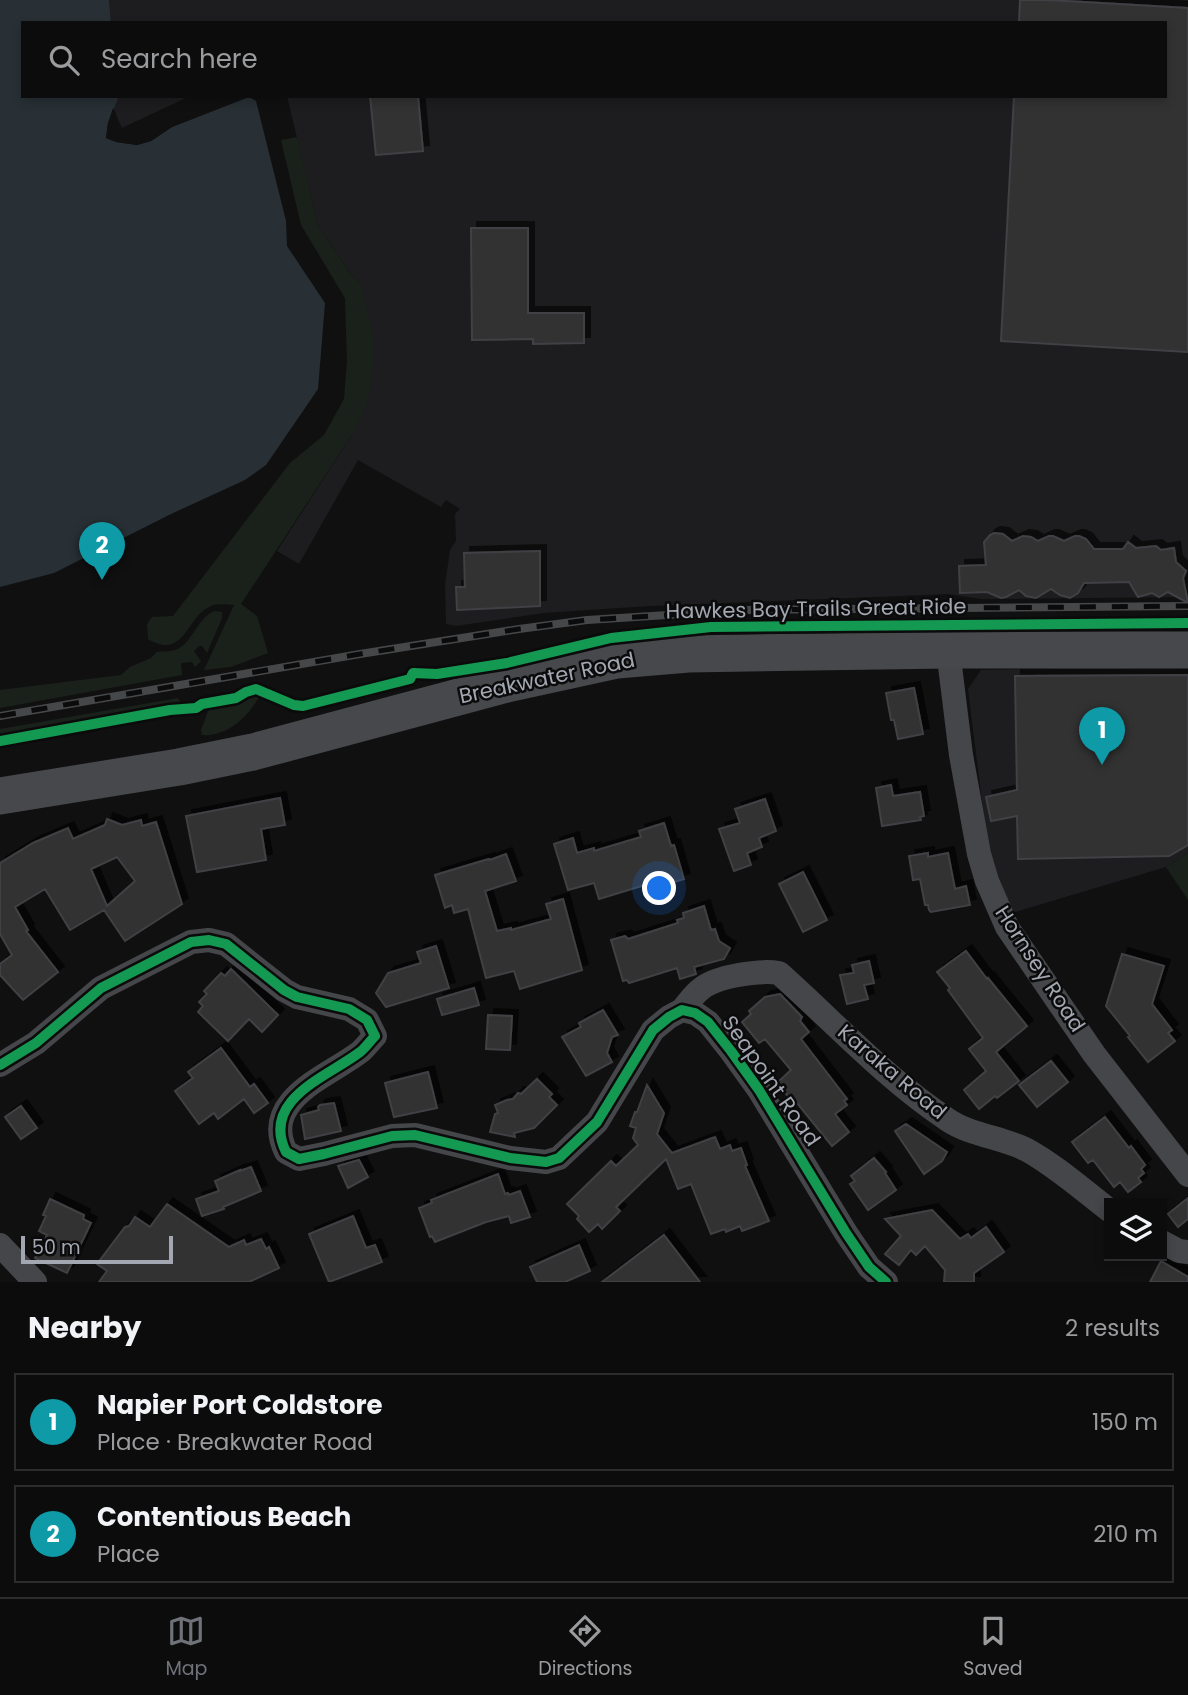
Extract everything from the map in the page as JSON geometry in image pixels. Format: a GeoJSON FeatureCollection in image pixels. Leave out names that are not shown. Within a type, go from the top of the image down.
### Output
{"type":"FeatureCollection","features":[{"type":"Feature","properties":{"kind":"highway","name":"Breakwater Road"},"geometry":{"type":"LineString","coordinates":[[0,796],[253,752],[507,684],[617,660],[688,654],[1188,650]]}},
{"type":"Feature","properties":{"kind":"street","name":"Hornsey Road"},"geometry":{"type":"LineString","coordinates":[[948,650],[961,755],[979,855],[998,908],[1013,936],[1094,1054],[1188,1175]]}},
{"type":"Feature","properties":{"kind":"street"},"geometry":{"type":"LineString","coordinates":[[0,1065],[36,1044],[101,988],[191,943],[209,940],[226,944],[284,990],[297,996],[349,1009],[367,1020],[375,1036],[360,1052],[298,1093],[286,1109],[281,1124],[280,1137],[286,1152],[299,1159],[392,1136],[415,1135],[510,1158],[546,1162],[559,1158],[597,1122],[653,1030],[682,1010]]}},
{"type":"Feature","properties":{"kind":"street","name":"Karaka Road"},"geometry":{"type":"LineString","coordinates":[[682,1010],[701,988],[711,983],[744,974],[779,973],[904,1088],[950,1122],[1026,1149],[1104,1206]]}},
{"type":"Feature","properties":{"kind":"street","name":"Seapoint Road"},"geometry":{"type":"LineString","coordinates":[[682,1010],[695,1013],[708,1022],[731,1051],[791,1140],[846,1233],[869,1267],[886,1282]]}},
{"type":"Feature","properties":{"kind":"street"},"geometry":{"type":"LineString","coordinates":[[0,1245],[35,1282]]}},
{"type":"Feature","properties":{"kind":"street"},"geometry":{"type":"LineString","coordinates":[[1167,1245],[1188,1252]]}},
{"type":"Feature","properties":{"kind":"shaded area"},"geometry":{"type":"Polygon","coordinates":[[[0,0],[109,0],[111,21],[21,21],[21,98],[118,98],[108,123],[106,138],[137,145],[151,141],[172,127],[246,98],[256,101],[286,221],[287,246],[325,303],[318,389],[266,465],[245,480],[54,573],[0,587],[0,0]]]}},
{"type":"Feature","properties":{"kind":"shaded area"},"geometry":{"type":"Polygon","coordinates":[[[109,0],[1188,0],[1188,597],[981,599],[948,594],[649,606],[544,613],[456,626],[446,624],[445,585],[450,550],[456,541],[455,514],[460,509],[446,500],[441,507],[358,460],[299,564],[277,551],[353,433],[373,367],[361,285],[318,226],[287,98],[1167,98],[1167,21],[111,21],[109,0]]]}},
{"type":"Feature","properties":{"kind":"shaded area"},"geometry":{"type":"Polygon","coordinates":[[[118,98],[186,98],[122,128],[113,108],[118,98]]]}},
{"type":"Feature","properties":{"kind":"shaded area"},"geometry":{"type":"Polygon","coordinates":[[[297,137],[318,226],[361,285],[373,333],[373,367],[368,400],[353,433],[241,604],[257,616],[268,653],[231,667],[204,670],[234,605],[220,604],[203,611],[184,635],[170,645],[148,639],[147,624],[152,617],[173,616],[290,463],[324,435],[344,399],[347,361],[345,298],[301,225],[281,140],[297,137]]]}},
{"type":"Feature","properties":{"kind":"shaded area"},"geometry":{"type":"Polygon","coordinates":[[[215,611],[222,612],[222,618],[207,653],[199,646],[194,651],[201,661],[195,667],[192,662],[181,663],[182,675],[0,708],[0,690],[121,675],[157,652],[173,651],[181,647],[204,619],[215,611]]]}},
{"type":"Feature","properties":{"kind":"shaded area"},"geometry":{"type":"Polygon","coordinates":[[[1188,666],[1188,853],[1166,867],[1012,913],[989,857],[968,689],[981,670],[1188,666]]]}},
{"type":"Feature","properties":{"kind":"shaded area"},"geometry":{"type":"Polygon","coordinates":[[[251,696],[259,697],[249,712],[236,724],[220,733],[202,735],[201,730],[209,709],[242,701],[251,696]]]}},
{"type":"Feature","properties":{"kind":"shaded area"},"geometry":{"type":"Polygon","coordinates":[[[178,698],[180,702],[0,735],[0,729],[178,698]]]}},
{"type":"Feature","properties":{"kind":"shaded area"},"geometry":{"type":"Polygon","coordinates":[[[1188,853],[1188,900],[1166,867],[1188,853]]]}},
{"type":"Feature","properties":{"kind":"pier"},"geometry":{"type":"Polygon","coordinates":[[[236,98],[245,98],[172,127],[151,141],[137,145],[106,138],[113,108],[116,113],[109,136],[137,142],[150,138],[171,124],[236,98]]]}},
{"type":"Feature","properties":{"kind":"building"},"geometry":{"type":"Polygon","coordinates":[[[1020,0],[1188,8],[1188,352],[1001,341],[1014,98],[1167,98],[1167,21],[1019,21],[1020,0]]]}},
{"type":"Feature","properties":{"kind":"building"},"geometry":{"type":"Polygon","coordinates":[[[370,98],[418,98],[423,151],[376,155],[370,98]]]}},
{"type":"Feature","properties":{"kind":"building"},"geometry":{"type":"Polygon","coordinates":[[[471,228],[528,228],[528,313],[584,313],[584,343],[533,344],[533,339],[472,340],[471,228]]]}},
{"type":"Feature","properties":{"kind":"building"},"geometry":{"type":"Polygon","coordinates":[[[994,533],[1003,534],[1012,541],[1023,536],[1038,541],[1053,536],[1064,541],[1079,536],[1086,539],[1094,549],[1123,549],[1128,542],[1136,548],[1174,548],[1176,562],[1186,571],[1183,578],[1188,603],[1168,592],[1159,597],[1152,593],[1138,597],[1129,582],[1084,583],[1078,593],[1070,598],[1051,589],[1036,598],[1026,596],[1019,590],[1001,598],[987,592],[960,593],[959,566],[986,565],[984,542],[994,533]]]}},
{"type":"Feature","properties":{"kind":"building"},"geometry":{"type":"Polygon","coordinates":[[[540,551],[540,606],[457,610],[456,587],[465,587],[464,553],[540,551]]]}},
{"type":"Feature","properties":{"kind":"building"},"geometry":{"type":"Polygon","coordinates":[[[1188,675],[1188,845],[1169,856],[1018,859],[1017,816],[991,821],[986,797],[1017,790],[1015,676],[1188,675]]]}},
{"type":"Feature","properties":{"kind":"building"},"geometry":{"type":"Polygon","coordinates":[[[914,688],[923,734],[898,739],[886,693],[914,688]]]}},
{"type":"Feature","properties":{"kind":"building"},"geometry":{"type":"Polygon","coordinates":[[[891,785],[893,796],[920,792],[924,816],[920,817],[921,820],[882,826],[876,788],[891,785]]]}},
{"type":"Feature","properties":{"kind":"building"},"geometry":{"type":"Polygon","coordinates":[[[280,798],[285,825],[261,829],[266,860],[197,872],[186,816],[280,798]]]}},
{"type":"Feature","properties":{"kind":"building"},"geometry":{"type":"Polygon","coordinates":[[[765,799],[776,831],[759,838],[762,847],[747,853],[751,865],[734,871],[719,829],[740,823],[735,809],[765,799]]]}},
{"type":"Feature","properties":{"kind":"building"},"geometry":{"type":"Polygon","coordinates":[[[107,819],[122,825],[141,820],[142,826],[156,822],[182,904],[125,941],[104,910],[70,930],[45,889],[15,907],[28,930],[26,931],[58,972],[23,1000],[0,975],[0,964],[12,955],[0,934],[0,863],[33,843],[68,828],[73,839],[105,825],[107,819]],[[117,857],[91,869],[107,906],[135,881],[117,857]]]}},
{"type":"Feature","properties":{"kind":"building"},"geometry":{"type":"Polygon","coordinates":[[[664,823],[684,879],[661,886],[660,882],[655,882],[599,899],[594,883],[568,890],[554,844],[573,838],[577,853],[594,848],[594,851],[641,837],[639,831],[664,823]]]}},
{"type":"Feature","properties":{"kind":"building"},"geometry":{"type":"Polygon","coordinates":[[[928,853],[928,857],[948,853],[955,889],[966,886],[970,905],[931,912],[929,910],[928,905],[925,905],[920,879],[913,880],[909,856],[928,853]]]}},
{"type":"Feature","properties":{"kind":"building"},"geometry":{"type":"Polygon","coordinates":[[[506,854],[516,881],[485,891],[497,931],[551,919],[546,904],[563,899],[582,970],[520,989],[514,971],[486,978],[468,909],[454,913],[452,905],[445,908],[435,875],[506,854]]]}},
{"type":"Feature","properties":{"kind":"building"},"geometry":{"type":"Polygon","coordinates":[[[803,872],[827,920],[803,932],[779,884],[803,872]]]}},
{"type":"Feature","properties":{"kind":"building"},"geometry":{"type":"Polygon","coordinates":[[[704,906],[711,930],[715,929],[719,941],[730,948],[724,959],[694,967],[696,974],[680,979],[677,968],[629,983],[627,980],[623,981],[611,940],[625,936],[628,939],[678,923],[677,920],[684,918],[683,913],[704,906]]]}},
{"type":"Feature","properties":{"kind":"building"},"geometry":{"type":"Polygon","coordinates":[[[436,946],[449,988],[386,1007],[376,993],[388,973],[421,963],[417,952],[436,946]]]}},
{"type":"Feature","properties":{"kind":"building"},"geometry":{"type":"Polygon","coordinates":[[[966,951],[1027,1026],[996,1052],[1019,1081],[979,1109],[964,1090],[986,1071],[969,1049],[983,1038],[937,972],[966,951]]]}},
{"type":"Feature","properties":{"kind":"building"},"geometry":{"type":"Polygon","coordinates":[[[1122,954],[1164,966],[1152,1004],[1172,1030],[1168,1033],[1175,1041],[1148,1062],[1106,1006],[1122,954]]]}},
{"type":"Feature","properties":{"kind":"building"},"geometry":{"type":"Polygon","coordinates":[[[869,961],[874,983],[864,985],[868,999],[847,1004],[840,975],[854,973],[852,965],[869,961]]]}},
{"type":"Feature","properties":{"kind":"building"},"geometry":{"type":"Polygon","coordinates":[[[231,969],[278,1015],[262,1032],[249,1019],[228,1041],[198,1012],[203,1006],[199,1002],[207,994],[204,991],[221,973],[225,976],[231,969]]]}},
{"type":"Feature","properties":{"kind":"building"},"geometry":{"type":"Polygon","coordinates":[[[474,988],[479,1005],[442,1015],[437,999],[474,988]]]}},
{"type":"Feature","properties":{"kind":"building"},"geometry":{"type":"Polygon","coordinates":[[[780,994],[802,1017],[800,1021],[809,1032],[801,1039],[847,1099],[844,1101],[847,1105],[835,1114],[849,1132],[832,1146],[793,1098],[791,1100],[777,1083],[791,1070],[765,1039],[759,1043],[742,1022],[751,1014],[749,1011],[765,997],[780,994]]]}},
{"type":"Feature","properties":{"kind":"building"},"geometry":{"type":"Polygon","coordinates":[[[603,1010],[618,1035],[612,1037],[607,1053],[612,1062],[586,1076],[562,1037],[581,1027],[579,1023],[603,1010]]]}},
{"type":"Feature","properties":{"kind":"building"},"geometry":{"type":"Polygon","coordinates":[[[488,1015],[512,1016],[510,1050],[486,1049],[488,1015]]]}},
{"type":"Feature","properties":{"kind":"building"},"geometry":{"type":"Polygon","coordinates":[[[221,1048],[250,1087],[254,1084],[268,1103],[254,1113],[244,1099],[218,1119],[214,1113],[199,1124],[175,1091],[193,1078],[188,1072],[221,1048]]]}},
{"type":"Feature","properties":{"kind":"building"},"geometry":{"type":"Polygon","coordinates":[[[1051,1061],[1068,1082],[1037,1107],[1019,1085],[1051,1061]]]}},
{"type":"Feature","properties":{"kind":"building"},"geometry":{"type":"Polygon","coordinates":[[[428,1072],[437,1108],[394,1117],[385,1083],[428,1072]]]}},
{"type":"Feature","properties":{"kind":"building"},"geometry":{"type":"Polygon","coordinates":[[[537,1079],[552,1094],[549,1097],[557,1105],[534,1128],[514,1133],[515,1137],[490,1132],[495,1114],[498,1113],[495,1105],[513,1099],[537,1079]]]}},
{"type":"Feature","properties":{"kind":"building"},"geometry":{"type":"Polygon","coordinates":[[[647,1085],[664,1113],[657,1134],[672,1153],[715,1137],[720,1149],[730,1145],[732,1151],[741,1148],[747,1165],[745,1166],[769,1221],[742,1231],[740,1226],[711,1234],[691,1184],[678,1189],[666,1159],[616,1207],[620,1211],[602,1229],[598,1224],[589,1232],[577,1219],[579,1216],[567,1204],[611,1161],[616,1166],[638,1145],[633,1138],[636,1128],[630,1126],[647,1085]]]}},
{"type":"Feature","properties":{"kind":"building"},"geometry":{"type":"Polygon","coordinates":[[[334,1103],[341,1131],[305,1139],[301,1115],[319,1110],[320,1105],[334,1103]]]}},
{"type":"Feature","properties":{"kind":"building"},"geometry":{"type":"Polygon","coordinates":[[[21,1106],[37,1128],[21,1139],[5,1117],[21,1106]]]}},
{"type":"Feature","properties":{"kind":"building"},"geometry":{"type":"Polygon","coordinates":[[[1105,1117],[1145,1165],[1141,1169],[1144,1173],[1138,1178],[1141,1182],[1128,1192],[1120,1182],[1114,1187],[1093,1160],[1088,1163],[1072,1142],[1105,1117]]]}},
{"type":"Feature","properties":{"kind":"building"},"geometry":{"type":"Polygon","coordinates":[[[906,1124],[947,1152],[942,1161],[924,1174],[895,1131],[906,1124]]]}},
{"type":"Feature","properties":{"kind":"building"},"geometry":{"type":"Polygon","coordinates":[[[874,1158],[896,1190],[868,1210],[850,1184],[855,1181],[851,1176],[874,1158]]]}},
{"type":"Feature","properties":{"kind":"building"},"geometry":{"type":"Polygon","coordinates":[[[359,1160],[368,1177],[348,1188],[338,1166],[359,1160]]]}},
{"type":"Feature","properties":{"kind":"building"},"geometry":{"type":"Polygon","coordinates":[[[251,1167],[261,1191],[223,1207],[224,1209],[202,1216],[196,1199],[219,1191],[215,1181],[251,1167]]]}},
{"type":"Feature","properties":{"kind":"building"},"geometry":{"type":"Polygon","coordinates":[[[498,1174],[505,1194],[520,1191],[530,1217],[511,1223],[509,1216],[486,1222],[435,1242],[432,1236],[430,1237],[419,1208],[432,1203],[431,1200],[498,1174]]]}},
{"type":"Feature","properties":{"kind":"building"},"geometry":{"type":"Polygon","coordinates":[[[1188,1198],[1188,1219],[1178,1227],[1168,1214],[1188,1198]]]}},
{"type":"Feature","properties":{"kind":"building"},"geometry":{"type":"Polygon","coordinates":[[[50,1199],[84,1215],[83,1219],[91,1223],[67,1273],[35,1258],[47,1235],[39,1231],[50,1199]]]}},
{"type":"Feature","properties":{"kind":"building"},"geometry":{"type":"Polygon","coordinates":[[[167,1204],[229,1247],[244,1240],[246,1245],[261,1239],[266,1249],[269,1247],[279,1268],[249,1282],[99,1282],[107,1271],[97,1264],[125,1227],[129,1226],[135,1217],[150,1227],[167,1204]]]}},
{"type":"Feature","properties":{"kind":"building"},"geometry":{"type":"Polygon","coordinates":[[[932,1210],[960,1239],[968,1234],[971,1238],[986,1227],[1004,1252],[974,1273],[974,1282],[944,1282],[945,1270],[925,1246],[916,1255],[911,1250],[899,1265],[885,1254],[901,1236],[885,1219],[932,1210]]]}},
{"type":"Feature","properties":{"kind":"building"},"geometry":{"type":"Polygon","coordinates":[[[353,1216],[366,1248],[375,1245],[382,1262],[329,1282],[309,1234],[353,1216]]]}},
{"type":"Feature","properties":{"kind":"building"},"geometry":{"type":"Polygon","coordinates":[[[664,1235],[700,1282],[602,1282],[664,1235]]]}},
{"type":"Feature","properties":{"kind":"building"},"geometry":{"type":"Polygon","coordinates":[[[579,1245],[590,1271],[565,1282],[537,1282],[530,1267],[579,1245]]]}},
{"type":"Feature","properties":{"kind":"building"},"geometry":{"type":"Polygon","coordinates":[[[1161,1261],[1188,1277],[1188,1282],[1150,1282],[1161,1261]]]}},
{"type":"Feature","properties":{"kind":"railway"},"geometry":{"type":"LineString","coordinates":[[0,716],[360,654],[587,620],[748,610],[1188,606]]}},
{"type":"Feature","properties":{"kind":"cycle path","name":"Hawkes Bay Trails Great Ride"},"geometry":{"type":"LineString","coordinates":[[0,741],[170,710],[196,708],[202,704],[236,698],[256,689],[294,705],[303,706],[410,679],[413,673],[437,674],[507,663],[611,638],[711,627],[1188,623]]}},
{"type":"Feature","properties":{"kind":"cycle path"},"geometry":{"type":"LineString","coordinates":[[0,1065],[36,1043],[101,988],[191,942],[209,940],[226,944],[284,990],[297,997],[349,1009],[367,1020],[375,1036],[360,1052],[316,1080],[290,1103],[282,1117],[280,1133],[286,1152],[299,1159],[392,1136],[415,1135],[510,1158],[546,1162],[559,1158],[597,1122],[653,1030],[682,1010],[695,1013],[708,1022],[759,1090],[846,1233],[869,1267],[886,1282]]}},
{"type":"Feature","properties":{"kind":"place","name":"Contentious Beach"},"geometry":{"type":"Point","coordinates":[102,580]}},
{"type":"Feature","properties":{"kind":"place","name":"Napier Port Coldstore"},"geometry":{"type":"Point","coordinates":[1102,765]}}]}
